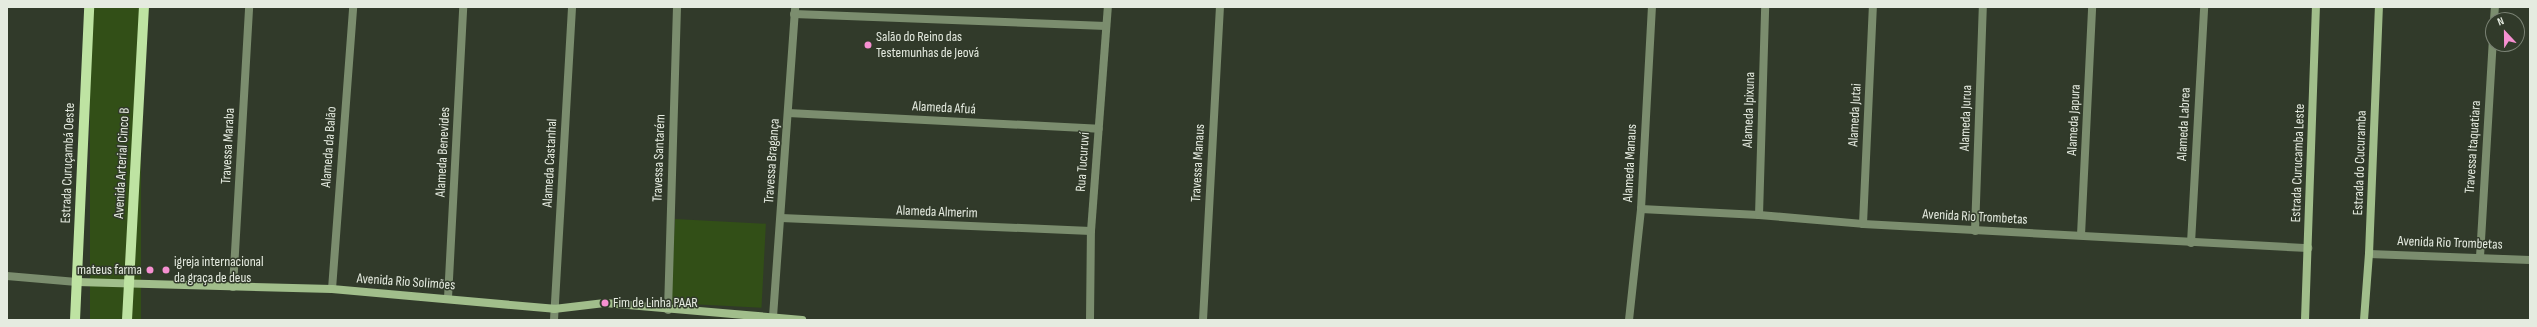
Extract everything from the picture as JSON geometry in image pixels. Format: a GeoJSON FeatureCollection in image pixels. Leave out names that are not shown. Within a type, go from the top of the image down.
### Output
{"type":"FeatureCollection","features":[{"type":"Feature","properties":{"kind":"main road","name":"Estrada Curuçambá Oeste"},"geometry":{"type":"LineString","coordinates":[[75,320],[89,7]]}},
{"type":"Feature","properties":{"kind":"main road","name":"Avenida Arterial Cinco B"},"geometry":{"type":"LineString","coordinates":[[127,320],[144,7]]}},
{"type":"Feature","properties":{"kind":"main road","name":"Estrada Curucamba Leste"},"geometry":{"type":"LineString","coordinates":[[2305,320],[2316,7]]}},
{"type":"Feature","properties":{"kind":"main road","name":"Estrada do Cucuramba"},"geometry":{"type":"LineString","coordinates":[[2364,320],[2369,254],[2379,7]]}},
{"type":"Feature","properties":{"kind":"main road","name":"Avenida Rio Solimões"},"geometry":{"type":"LineString","coordinates":[[77,282],[129,285],[332,289],[448,298],[554,309],[605,303],[668,310],[802,320]]}},
{"type":"Feature","properties":{"kind":"street","name":"Travessa Maraba"},"geometry":{"type":"LineString","coordinates":[[233,287],[249,7]]}},
{"type":"Feature","properties":{"kind":"street","name":"Alameda da Balão"},"geometry":{"type":"LineString","coordinates":[[332,289],[353,7]]}},
{"type":"Feature","properties":{"kind":"street","name":"Alameda Benevides"},"geometry":{"type":"LineString","coordinates":[[448,298],[464,7]]}},
{"type":"Feature","properties":{"kind":"street","name":"Alameda Castanhal"},"geometry":{"type":"LineString","coordinates":[[554,320],[572,7]]}},
{"type":"Feature","properties":{"kind":"street","name":"Travessa Santarém"},"geometry":{"type":"LineString","coordinates":[[668,310],[677,7]]}},
{"type":"Feature","properties":{"kind":"street","name":"Rua Tucuruví"},"geometry":{"type":"LineString","coordinates":[[1090,320],[1091,231],[1108,7]]}},
{"type":"Feature","properties":{"kind":"street","name":"Travessa Manaus"},"geometry":{"type":"LineString","coordinates":[[1203,320],[1220,7]]}},
{"type":"Feature","properties":{"kind":"street","name":"Alameda Manaus"},"geometry":{"type":"LineString","coordinates":[[1629,320],[1641,209],[1652,7]]}},
{"type":"Feature","properties":{"kind":"street","name":"Alameda Ipixuna"},"geometry":{"type":"LineString","coordinates":[[1759,215],[1765,7]]}},
{"type":"Feature","properties":{"kind":"street","name":"Alameda Jutai"},"geometry":{"type":"LineString","coordinates":[[1863,224],[1873,7]]}},
{"type":"Feature","properties":{"kind":"street","name":"Alameda Jurua"},"geometry":{"type":"LineString","coordinates":[[1975,231],[1983,7]]}},
{"type":"Feature","properties":{"kind":"street","name":"Alameda Japura"},"geometry":{"type":"LineString","coordinates":[[2081,235],[2092,7]]}},
{"type":"Feature","properties":{"kind":"street","name":"Alameda Labrea"},"geometry":{"type":"LineString","coordinates":[[2190,243],[2204,7]]}},
{"type":"Feature","properties":{"kind":"street"},"geometry":{"type":"LineString","coordinates":[[795,10],[1106,26]]}},
{"type":"Feature","properties":{"kind":"street","name":"Travessa Bragança"},"geometry":{"type":"LineString","coordinates":[[773,317],[795,10]]}},
{"type":"Feature","properties":{"kind":"street","name":"Travessa Itaquatiara"},"geometry":{"type":"LineString","coordinates":[[2480,256],[2492,52]]}},
{"type":"Feature","properties":{"kind":"street","name":"Alameda Afuá"},"geometry":{"type":"LineString","coordinates":[[788,113],[1099,129]]}},
{"type":"Feature","properties":{"kind":"street","name":"Avenida Rio Trombetas"},"geometry":{"type":"LineString","coordinates":[[1641,209],[1759,215],[1863,224],[1975,231],[2081,235],[2190,243],[2308,248]]}},
{"type":"Feature","properties":{"kind":"street","name":"Alameda Almerim"},"geometry":{"type":"LineString","coordinates":[[781,218],[1091,231]]}},
{"type":"Feature","properties":{"kind":"street","name":"Avenida Rio Trombetas"},"geometry":{"type":"LineString","coordinates":[[2369,254],[2480,256],[2530,260]]}},
{"type":"Feature","properties":{"kind":"street","name":"Avenida Rio Solimões"},"geometry":{"type":"LineString","coordinates":[[7,276],[77,282]]}},
{"type":"Feature","properties":{"kind":"green space"},"geometry":{"type":"Polygon","coordinates":[[[90,7],[141,7],[141,320],[90,320],[90,7]]]}},
{"type":"Feature","properties":{"kind":"green space"},"geometry":{"type":"Polygon","coordinates":[[[675,219],[766,224],[761,308],[671,303],[675,219]]]}},
{"type":"Feature","properties":{"kind":"place","name":"Salão do Reino das Testemunhas de Jeová"},"geometry":{"type":"Point","coordinates":[868,45]}},
{"type":"Feature","properties":{"kind":"place","name":"mateus farma"},"geometry":{"type":"Point","coordinates":[150,270]}},
{"type":"Feature","properties":{"kind":"place","name":"igreja internacional da graça de deus"},"geometry":{"type":"Point","coordinates":[166,270]}},
{"type":"Feature","properties":{"kind":"place","name":"Fim de Linha PAAR"},"geometry":{"type":"Point","coordinates":[605,303]}}]}
